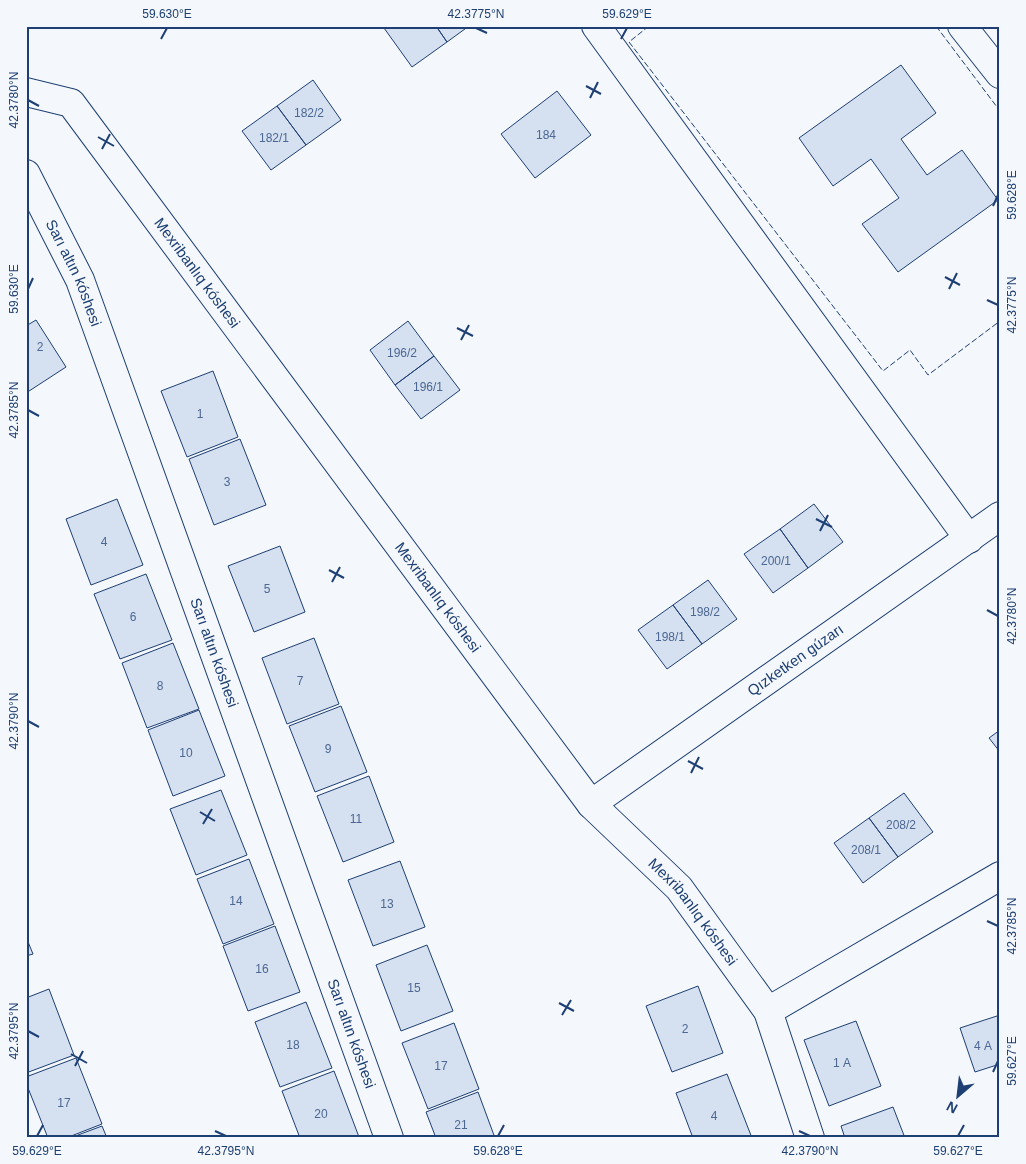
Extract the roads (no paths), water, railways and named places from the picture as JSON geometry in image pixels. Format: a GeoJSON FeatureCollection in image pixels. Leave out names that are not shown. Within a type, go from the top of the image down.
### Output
{"type":"FeatureCollection","features":[{"type":"Feature","properties":{"kind":"street"},"geometry":{"type":"LineString","coordinates":[[596,26],[969,539]]}},
{"type":"Feature","properties":{"kind":"street"},"geometry":{"type":"LineString","coordinates":[[962,26],[1000,74]]}},
{"type":"Feature","properties":{"kind":"street","name":"Mexribanlıq kóshesi"},"geometry":{"type":"LineString","coordinates":[[26,92],[72,102],[591,804],[679,888],[768,1012],[810,1138]]}},
{"type":"Feature","properties":{"kind":"street","name":"Sarı altın kóshesi"},"geometry":{"type":"LineString","coordinates":[[26,174],[80,280],[389,1138]]}},
{"type":"Feature","properties":{"kind":"street","name":"Qızketken gúzarı"},"geometry":{"type":"LineString","coordinates":[[591,804],[1000,516]]}},
{"type":"Feature","properties":{"kind":"street"},"geometry":{"type":"LineString","coordinates":[[768,1012],[1000,876]]}}]}
